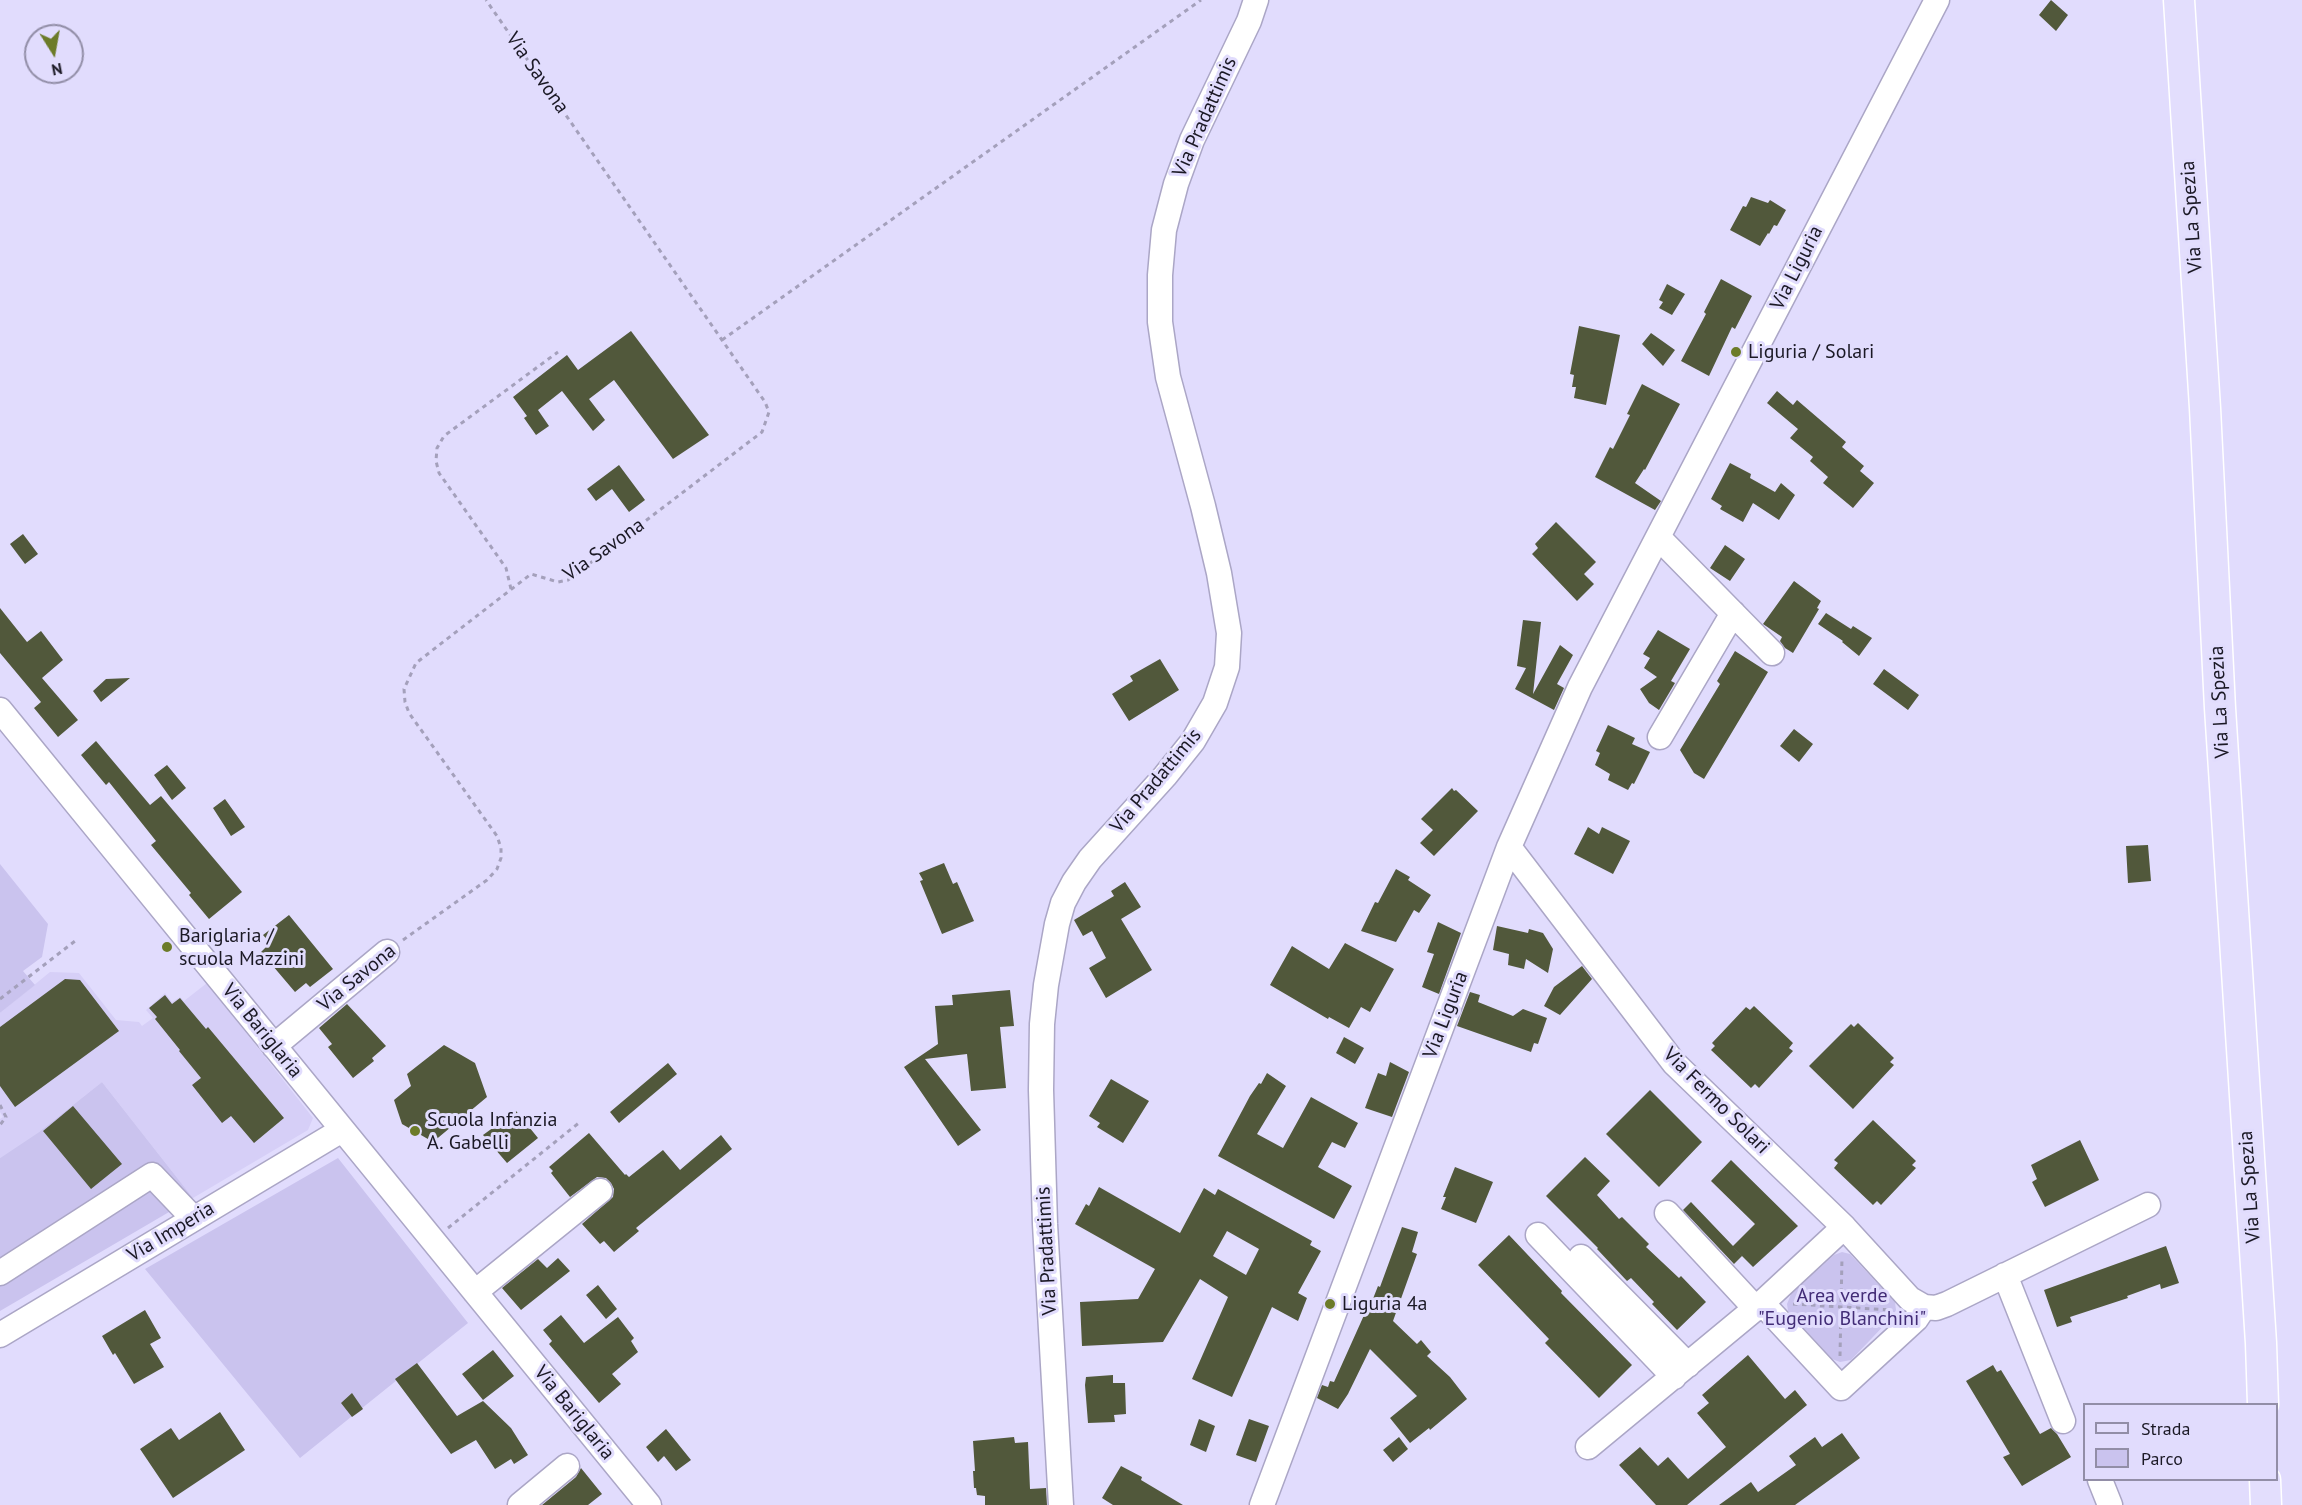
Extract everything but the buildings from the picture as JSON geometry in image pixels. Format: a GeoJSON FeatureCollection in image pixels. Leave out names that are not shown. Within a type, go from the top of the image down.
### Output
{"type":"FeatureCollection","features":[{"type":"Feature","properties":{"kind":"main road","name":"Via La Spezia"},"geometry":{"type":"LineString","coordinates":[[2179,0],[2205,408],[2221,732],[2263,1403]]}},
{"type":"Feature","properties":{"kind":"main road"},"geometry":{"type":"LineString","coordinates":[[2265,1481],[2266,1505]]}},
{"type":"Feature","properties":{"kind":"street","name":"Via Pradattimis"},"geometry":{"type":"LineString","coordinates":[[1061,1505],[1041,1113],[1042,1024],[1046,985],[1057,924],[1063,903],[1074,882],[1090,859],[1165,776],[1193,741],[1215,703],[1227,667],[1229,633],[1219,573],[1168,377],[1160,322],[1160,275],[1164,230],[1176,184],[1192,140],[1249,21],[1256,0]]}},
{"type":"Feature","properties":{"kind":"street","name":"Via Liguria"},"geometry":{"type":"LineString","coordinates":[[1262,1505],[1509,846],[1580,687],[1937,0]]}},
{"type":"Feature","properties":{"kind":"street"},"geometry":{"type":"LineString","coordinates":[[1658,537],[1773,653]]}},
{"type":"Feature","properties":{"kind":"street"},"geometry":{"type":"LineString","coordinates":[[1660,737],[1733,613]]}},
{"type":"Feature","properties":{"kind":"street","name":"Via Bariglaria"},"geometry":{"type":"LineString","coordinates":[[0,710],[649,1505]]}},
{"type":"Feature","properties":{"kind":"street","name":"Via Fermo Solari"},"geometry":{"type":"LineString","coordinates":[[1509,846],[1674,1063],[1844,1227],[1910,1299],[1924,1307]]}},
{"type":"Feature","properties":{"kind":"street","name":"Via Savona"},"geometry":{"type":"LineString","coordinates":[[274,1046],[387,952]]}},
{"type":"Feature","properties":{"kind":"street","name":"Via Imperia"},"geometry":{"type":"LineString","coordinates":[[0,1335],[342,1130]]}},
{"type":"Feature","properties":{"kind":"street"},"geometry":{"type":"LineString","coordinates":[[0,1273],[152,1175],[193,1218]]}},
{"type":"Feature","properties":{"kind":"street"},"geometry":{"type":"LineString","coordinates":[[476,1293],[600,1191]]}},
{"type":"Feature","properties":{"kind":"street"},"geometry":{"type":"LineString","coordinates":[[1667,1213],[1841,1388],[1916,1318],[1924,1307],[1936,1308],[1947,1304],[2148,1205]]}},
{"type":"Feature","properties":{"kind":"street"},"geometry":{"type":"LineString","coordinates":[[1588,1447],[1759,1306],[1844,1227]]}},
{"type":"Feature","properties":{"kind":"street"},"geometry":{"type":"LineString","coordinates":[[1538,1235],[1681,1371]]}},
{"type":"Feature","properties":{"kind":"street"},"geometry":{"type":"LineString","coordinates":[[1581,1257],[1681,1371]]}},
{"type":"Feature","properties":{"kind":"street"},"geometry":{"type":"LineString","coordinates":[[2005,1275],[2063,1421]]}},
{"type":"Feature","properties":{"kind":"street","name":"Via Bariglaria"},"geometry":{"type":"LineString","coordinates":[[520,1505],[567,1466]]}},
{"type":"Feature","properties":{"kind":"street"},"geometry":{"type":"LineString","coordinates":[[2101,1481],[2110,1505]]}},
{"type":"Feature","properties":{"kind":"path","name":"Via Savona"},"geometry":{"type":"LineString","coordinates":[[387,952],[487,880],[497,869],[501,858],[497,836],[409,713],[404,690],[416,663],[531,574],[552,581],[568,580],[762,432],[769,412],[765,402],[486,0]]}},
{"type":"Feature","properties":{"kind":"path"},"geometry":{"type":"LineString","coordinates":[[722,340],[1201,0]]}},
{"type":"Feature","properties":{"kind":"path"},"geometry":{"type":"LineString","coordinates":[[511,589],[506,568],[439,473],[435,461],[437,448],[444,436],[558,352]]}},
{"type":"Feature","properties":{"kind":"path"},"geometry":{"type":"LineString","coordinates":[[0,999],[75,941]]}},
{"type":"Feature","properties":{"kind":"path"},"geometry":{"type":"LineString","coordinates":[[0,1105],[6,1117],[0,1125]]}},
{"type":"Feature","properties":{"kind":"path"},"geometry":{"type":"LineString","coordinates":[[433,1240],[580,1122]]}},
{"type":"Feature","properties":{"kind":"path"},"geometry":{"type":"LineString","coordinates":[[1840,1362],[1842,1252]]}},
{"type":"Feature","properties":{"kind":"path"},"geometry":{"type":"LineString","coordinates":[[1787,1304],[1896,1310]]}},
{"type":"Feature","properties":{"kind":"shaded area"},"geometry":{"type":"Polygon","coordinates":[[[50,972],[79,973],[116,1020],[139,1022],[142,1026],[153,1018],[146,1010],[165,993],[172,1002],[180,997],[184,1001],[207,983],[313,1118],[308,1130],[193,1198],[102,1082],[39,1132],[0,1158],[0,1119],[3,1117],[0,1112],[0,1013],[50,972]]]}},
{"type":"Feature","properties":{"kind":"green space"},"geometry":{"type":"Polygon","coordinates":[[[0,864],[48,924],[42,957],[23,971],[35,985],[0,1013],[0,864]]]}},
{"type":"Feature","properties":{"kind":"green space"},"geometry":{"type":"Polygon","coordinates":[[[102,1082],[193,1198],[0,1311],[0,1158],[39,1132],[102,1082]]]}},
{"type":"Feature","properties":{"kind":"green space"},"geometry":{"type":"Polygon","coordinates":[[[338,1158],[468,1323],[300,1458],[145,1269],[338,1158]]]}},
{"type":"Feature","properties":{"kind":"green space","name":"Area verde \"Eugenio Blanchini\""},"geometry":{"type":"Polygon","coordinates":[[[1842,1252],[1850,1254],[1895,1302],[1896,1310],[1851,1360],[1840,1362],[1832,1359],[1788,1311],[1787,1304],[1791,1294],[1834,1255],[1842,1252]]]}},
{"type":"Feature","properties":{"kind":"place","name":"Liguria / Solari"},"geometry":{"type":"Point","coordinates":[1736,352]}},
{"type":"Feature","properties":{"kind":"place","name":"Bariglaria / scuola Mazzini"},"geometry":{"type":"Point","coordinates":[167,947]}},
{"type":"Feature","properties":{"kind":"place","name":"Scuola Infanzia A. Gabelli"},"geometry":{"type":"Point","coordinates":[415,1131]}},
{"type":"Feature","properties":{"kind":"place","name":"Liguria 4a"},"geometry":{"type":"Point","coordinates":[1330,1304]}}]}
